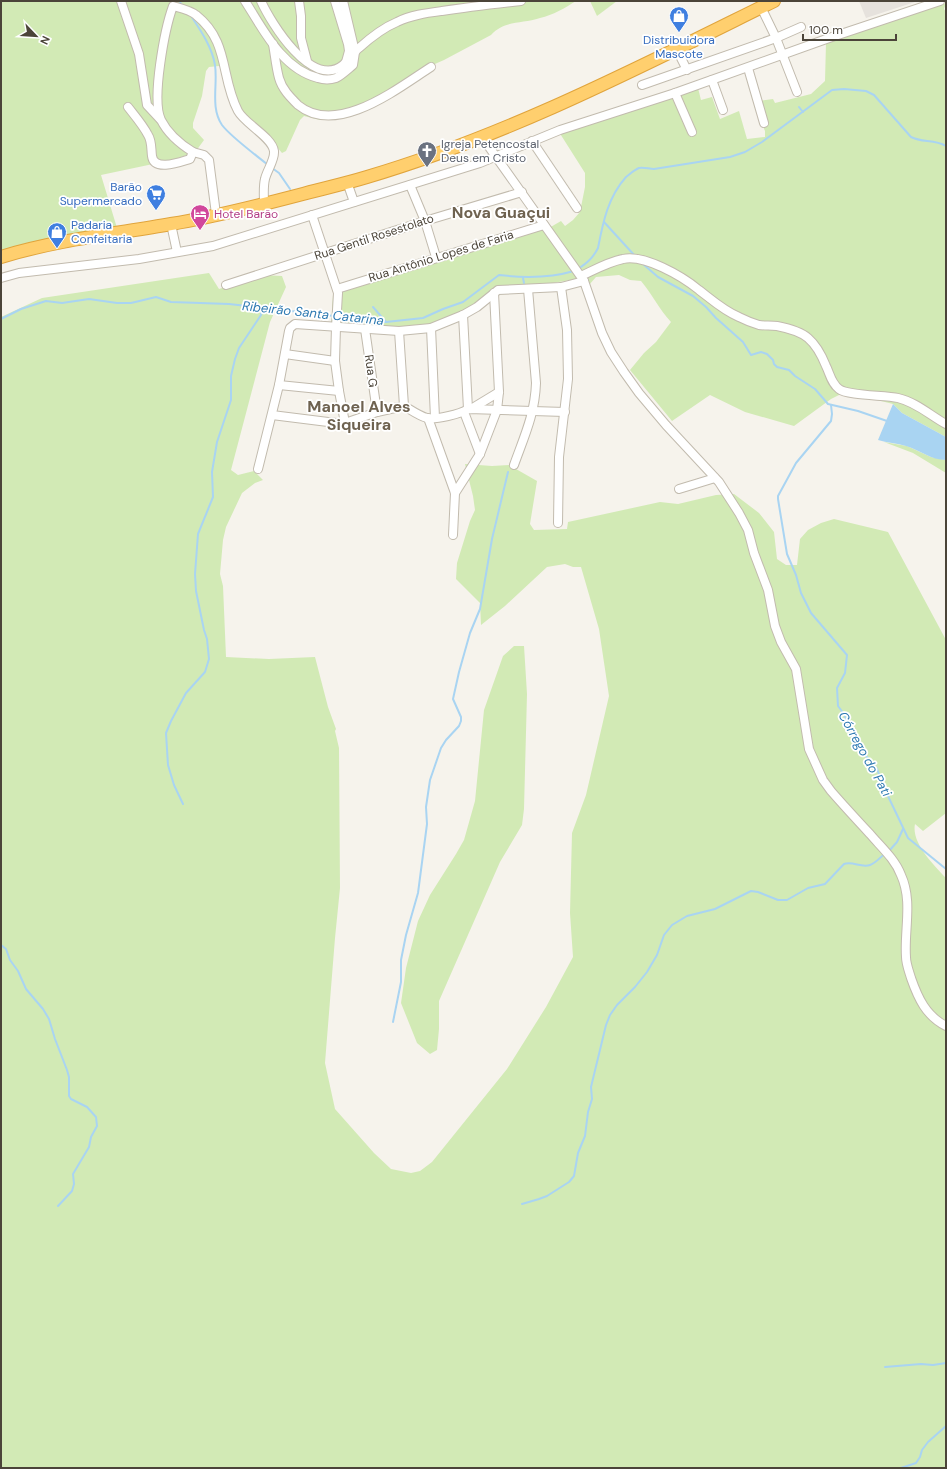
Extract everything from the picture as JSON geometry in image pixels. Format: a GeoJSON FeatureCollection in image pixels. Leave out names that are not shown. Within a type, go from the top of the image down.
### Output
{"type":"FeatureCollection","features":[{"type":"Feature","properties":{"kind":"highway"},"geometry":{"type":"LineString","coordinates":[[1,257],[64,242],[171,224],[264,204],[388,170],[482,137],[567,100],[774,1]]}},
{"type":"Feature","properties":{"kind":"street"},"geometry":{"type":"LineString","coordinates":[[121,1],[139,54],[147,105],[161,119],[169,132],[178,141],[193,152],[204,155],[208,160],[216,214]]}},
{"type":"Feature","properties":{"kind":"street"},"geometry":{"type":"LineString","coordinates":[[245,1],[273,44],[294,65],[312,76],[324,80],[335,78],[353,65],[355,52],[343,1]]}},
{"type":"Feature","properties":{"kind":"street"},"geometry":{"type":"LineString","coordinates":[[261,1],[268,17],[292,49],[314,67],[328,70],[336,69],[342,66],[358,48],[397,22],[430,12],[484,4],[520,1]]}},
{"type":"Feature","properties":{"kind":"street"},"geometry":{"type":"LineString","coordinates":[[299,1],[301,38],[307,62]]}},
{"type":"Feature","properties":{"kind":"street"},"geometry":{"type":"LineString","coordinates":[[335,1],[348,44],[349,51],[346,62]]}},
{"type":"Feature","properties":{"kind":"street"},"geometry":{"type":"LineString","coordinates":[[1,278],[19,273],[139,259],[213,246],[480,163],[560,130],[675,93],[940,1]]}},
{"type":"Feature","properties":{"kind":"street"},"geometry":{"type":"LineString","coordinates":[[161,119],[158,82],[166,33],[173,3],[195,15],[215,37],[221,50],[232,99],[239,112],[268,140],[274,149],[274,154],[265,180],[264,204]]}},
{"type":"Feature","properties":{"kind":"street"},"geometry":{"type":"LineString","coordinates":[[761,7],[776,38],[797,92]]}},
{"type":"Feature","properties":{"kind":"street"},"geometry":{"type":"LineString","coordinates":[[642,85],[776,38],[801,27]]}},
{"type":"Feature","properties":{"kind":"street"},"geometry":{"type":"LineString","coordinates":[[273,44],[279,78],[284,89],[301,107],[312,113],[340,115],[359,110],[431,67]]}},
{"type":"Feature","properties":{"kind":"street"},"geometry":{"type":"LineString","coordinates":[[676,48],[687,70]]}},
{"type":"Feature","properties":{"kind":"street"},"geometry":{"type":"LineString","coordinates":[[748,68],[764,123]]}},
{"type":"Feature","properties":{"kind":"street"},"geometry":{"type":"LineString","coordinates":[[712,80],[723,110]]}},
{"type":"Feature","properties":{"kind":"street"},"geometry":{"type":"LineString","coordinates":[[675,93],[692,132]]}},
{"type":"Feature","properties":{"kind":"street"},"geometry":{"type":"LineString","coordinates":[[128,107],[149,135],[153,160],[156,164],[175,163],[190,159],[193,152]]}},
{"type":"Feature","properties":{"kind":"street"},"geometry":{"type":"LineString","coordinates":[[482,137],[580,274],[602,333],[611,352],[624,372],[666,425],[726,492],[748,530],[754,553],[768,590],[775,626],[781,642],[796,668],[809,749],[823,780],[831,791],[890,857],[900,873],[906,892],[906,958],[908,968],[916,992],[926,1009],[939,1023],[946,1026]]}},
{"type":"Feature","properties":{"kind":"street"},"geometry":{"type":"LineString","coordinates":[[532,141],[577,208]]}},
{"type":"Feature","properties":{"kind":"street"},"geometry":{"type":"LineString","coordinates":[[347,182],[354,202]]}},
{"type":"Feature","properties":{"kind":"street"},"geometry":{"type":"LineString","coordinates":[[410,185],[436,257]]}},
{"type":"Feature","properties":{"kind":"street","name":"Rua Gentil Rosestolato"},"geometry":{"type":"LineString","coordinates":[[226,285],[424,221],[522,192]]}},
{"type":"Feature","properties":{"kind":"street"},"geometry":{"type":"LineString","coordinates":[[312,215],[337,289],[335,361],[345,423]]}},
{"type":"Feature","properties":{"kind":"street"},"geometry":{"type":"LineString","coordinates":[[171,224],[177,252]]}},
{"type":"Feature","properties":{"kind":"street","name":"Rua Antônio Lopes de Faria"},"geometry":{"type":"LineString","coordinates":[[337,289],[436,257],[544,225]]}},
{"type":"Feature","properties":{"kind":"street"},"geometry":{"type":"LineString","coordinates":[[258,469],[279,385],[289,331],[293,325],[298,323],[336,320],[365,329],[399,331],[431,328],[463,315],[477,307],[498,290],[561,287],[580,274],[622,259],[632,258],[642,259],[656,264],[698,289],[715,303],[737,316],[759,325],[776,326],[796,331],[808,338],[821,356],[831,380],[839,390],[899,398],[919,407],[946,424]]}},
{"type":"Feature","properties":{"kind":"street"},"geometry":{"type":"LineString","coordinates":[[558,523],[559,457],[566,412],[568,380],[567,330],[561,287]]}},
{"type":"Feature","properties":{"kind":"street"},"geometry":{"type":"LineString","coordinates":[[514,465],[533,411],[536,383],[528,289]]}},
{"type":"Feature","properties":{"kind":"street"},"geometry":{"type":"LineString","coordinates":[[455,493],[480,454],[497,410],[498,392],[494,293]]}},
{"type":"Feature","properties":{"kind":"street"},"geometry":{"type":"LineString","coordinates":[[463,315],[468,410],[480,454]]}},
{"type":"Feature","properties":{"kind":"street"},"geometry":{"type":"LineString","coordinates":[[431,328],[431,418],[455,493],[453,535]]}},
{"type":"Feature","properties":{"kind":"street","name":"Rua G"},"geometry":{"type":"LineString","coordinates":[[365,329],[377,412]]}},
{"type":"Feature","properties":{"kind":"street"},"geometry":{"type":"LineString","coordinates":[[399,331],[404,406]]}},
{"type":"Feature","properties":{"kind":"street"},"geometry":{"type":"LineString","coordinates":[[285,354],[335,361]]}},
{"type":"Feature","properties":{"kind":"street"},"geometry":{"type":"LineString","coordinates":[[279,385],[339,391]]}},
{"type":"Feature","properties":{"kind":"street"},"geometry":{"type":"LineString","coordinates":[[468,410],[498,392]]}},
{"type":"Feature","properties":{"kind":"street"},"geometry":{"type":"LineString","coordinates":[[272,415],[321,422],[345,423],[377,412],[404,406],[431,418],[468,410],[566,412]]}},
{"type":"Feature","properties":{"kind":"street"},"geometry":{"type":"LineString","coordinates":[[679,488],[715,478]]}},
{"type":"Feature","properties":{"kind":"shaded area"},"geometry":{"type":"Polygon","coordinates":[[[859,1],[918,1],[866,18],[859,1]]]}},
{"type":"Feature","properties":{"kind":"green space"},"geometry":{"type":"Polygon","coordinates":[[[1,1],[576,1],[550,15],[502,27],[491,35],[444,60],[419,71],[382,99],[341,117],[320,120],[304,116],[300,120],[286,151],[282,153],[272,141],[244,115],[223,67],[209,67],[206,71],[202,96],[193,123],[193,128],[204,140],[196,151],[172,160],[101,175],[117,228],[1,252],[1,1]]]}},
{"type":"Feature","properties":{"kind":"green space"},"geometry":{"type":"Polygon","coordinates":[[[590,1],[617,1],[597,16],[590,1]]]}},
{"type":"Feature","properties":{"kind":"green space"},"geometry":{"type":"Polygon","coordinates":[[[946,3],[944,9],[946,12],[946,437],[902,413],[893,404],[845,392],[831,399],[794,426],[745,412],[710,395],[672,421],[630,370],[644,353],[656,342],[671,322],[641,281],[630,280],[619,275],[596,277],[589,285],[576,279],[553,283],[552,285],[496,288],[478,303],[454,316],[424,326],[406,329],[331,325],[333,295],[538,229],[549,228],[561,221],[565,226],[573,220],[580,212],[585,187],[585,173],[559,132],[698,88],[701,100],[712,97],[720,119],[739,111],[747,139],[765,137],[765,131],[754,106],[759,101],[773,99],[775,103],[811,94],[825,81],[826,43],[946,3]]]}},
{"type":"Feature","properties":{"kind":"green space"},"geometry":{"type":"Polygon","coordinates":[[[209,273],[219,289],[262,275],[282,276],[286,287],[270,322],[231,470],[238,475],[254,471],[263,480],[255,483],[242,493],[226,527],[223,540],[220,574],[223,586],[226,657],[269,659],[315,657],[328,707],[336,729],[335,731],[339,748],[340,888],[325,1063],[335,1109],[374,1153],[391,1169],[411,1173],[420,1171],[432,1162],[507,1069],[546,1007],[573,957],[570,913],[572,833],[586,795],[609,696],[599,629],[581,567],[573,567],[565,564],[547,567],[505,606],[481,625],[480,603],[456,579],[457,563],[475,510],[465,464],[492,466],[509,465],[537,481],[530,524],[534,530],[567,529],[568,522],[660,502],[678,504],[716,495],[734,494],[759,513],[774,532],[777,559],[786,565],[797,565],[800,539],[808,530],[821,523],[834,519],[888,532],[946,640],[946,813],[923,831],[915,824],[915,831],[916,839],[924,853],[946,878],[946,1468],[1,1468],[1,317],[42,298],[209,273]]]}},
{"type":"Feature","properties":{"kind":"green space"},"geometry":{"type":"Polygon","coordinates":[[[884,442],[907,446],[931,457],[946,460],[946,473],[913,453],[884,442]]]}},
{"type":"Feature","properties":{"kind":"green space"},"geometry":{"type":"Polygon","coordinates":[[[514,646],[524,646],[527,694],[524,809],[522,825],[500,862],[439,1001],[437,1050],[430,1054],[417,1043],[401,1003],[406,968],[418,921],[430,895],[464,840],[475,801],[484,710],[503,656],[514,646]]]}},
{"type":"Feature","properties":{"kind":"water"},"geometry":{"type":"Polygon","coordinates":[[[893,404],[902,413],[946,437],[946,460],[930,457],[906,446],[878,440],[893,404]]]}},
{"type":"Feature","properties":{"kind":"waterway"},"geometry":{"type":"LineString","coordinates":[[179,1],[183,6]]}},
{"type":"Feature","properties":{"kind":"waterway"},"geometry":{"type":"LineString","coordinates":[[191,16],[206,39],[214,58],[216,73],[215,103],[218,118],[231,135],[268,165]]}},
{"type":"Feature","properties":{"kind":"waterway","name":"Ribeirão Santa Catarina"},"geometry":{"type":"LineString","coordinates":[[578,269],[590,260],[596,252],[604,219],[611,201],[626,177],[634,171],[639,168],[654,169],[730,157],[745,152],[762,142],[832,90],[844,89],[866,91],[874,95],[911,137],[919,140],[937,142],[946,146]]}},
{"type":"Feature","properties":{"kind":"waterway","name":"Ribeirão Santa Catarina"},"geometry":{"type":"LineString","coordinates":[[799,107],[803,112]]}},
{"type":"Feature","properties":{"kind":"waterway"},"geometry":{"type":"LineString","coordinates":[[272,168],[279,173],[290,189]]}},
{"type":"Feature","properties":{"kind":"waterway","name":"Córrego do Pati"},"geometry":{"type":"LineString","coordinates":[[604,222],[635,256]]}},
{"type":"Feature","properties":{"kind":"waterway","name":"Córrego do Pati"},"geometry":{"type":"LineString","coordinates":[[643,264],[658,277],[693,296],[743,342],[751,355],[761,352],[767,354],[777,367],[789,370],[795,376],[815,389],[828,404],[858,411],[887,421]]}},
{"type":"Feature","properties":{"kind":"waterway","name":"Ribeirão Santa Catarina"},"geometry":{"type":"LineString","coordinates":[[338,316],[386,322],[423,318],[463,302],[499,275],[537,277],[574,271]]}},
{"type":"Feature","properties":{"kind":"waterway","name":"Ribeirão Santa Catarina"},"geometry":{"type":"LineString","coordinates":[[523,278],[524,283]]}},
{"type":"Feature","properties":{"kind":"waterway","name":"Ribeirão Santa Catarina"},"geometry":{"type":"LineString","coordinates":[[1,319],[21,309],[46,301],[62,303],[89,299],[117,303],[131,303],[156,297],[171,302],[229,304],[334,316]]}},
{"type":"Feature","properties":{"kind":"waterway"},"geometry":{"type":"LineString","coordinates":[[373,307],[386,322]]}},
{"type":"Feature","properties":{"kind":"waterway"},"geometry":{"type":"LineString","coordinates":[[183,804],[174,785],[168,765],[166,733],[186,693],[205,672],[209,659],[207,639],[196,591],[195,574],[198,534],[213,497],[212,472],[217,442],[231,400],[231,376],[235,359],[239,348],[261,315],[262,308]]}},
{"type":"Feature","properties":{"kind":"waterway","name":"Córrego do Pati"},"geometry":{"type":"LineString","coordinates":[[831,405],[831,421],[796,463],[778,496],[787,554],[796,575],[801,593],[811,613],[847,655],[845,673],[837,688],[838,706],[844,714],[852,737],[877,769],[908,838],[946,869]]}},
{"type":"Feature","properties":{"kind":"waterway"},"geometry":{"type":"LineString","coordinates":[[393,1022],[401,982],[401,960],[406,935],[418,893],[427,824],[426,807],[430,780],[441,748],[459,726],[461,721],[461,717],[453,699],[470,633],[480,609],[492,539],[508,472]]}},
{"type":"Feature","properties":{"kind":"waterway"},"geometry":{"type":"LineString","coordinates":[[889,851],[897,842],[903,829]]}},
{"type":"Feature","properties":{"kind":"waterway"},"geometry":{"type":"LineString","coordinates":[[522,1204],[547,1196],[569,1182],[574,1176],[578,1153],[585,1136],[588,1112],[592,1099],[591,1087],[606,1025],[610,1015],[617,1005],[635,987],[647,972],[657,955],[664,935],[672,925],[687,916],[715,909],[751,891],[758,892],[778,900],[787,900],[808,888],[825,884],[844,864],[851,863],[867,866],[874,863],[885,854]]}},
{"type":"Feature","properties":{"kind":"waterway"},"geometry":{"type":"LineString","coordinates":[[1,945],[6,949],[10,960],[18,971],[26,989],[43,1009],[49,1019],[69,1077],[69,1096],[71,1099],[87,1107],[96,1117],[97,1126],[91,1137],[89,1147],[73,1174],[74,1184],[72,1191],[58,1206]]}},
{"type":"Feature","properties":{"kind":"waterway"},"geometry":{"type":"LineString","coordinates":[[885,1367],[946,1363]]}},
{"type":"Feature","properties":{"kind":"waterway"},"geometry":{"type":"LineString","coordinates":[[901,1468],[916,1463],[922,1450],[928,1442],[946,1426]]}},
{"type":"Feature","properties":{"kind":"place","name":"Distribuidora Mascote"},"geometry":{"type":"Point","coordinates":[679,33]}},
{"type":"Feature","properties":{"kind":"place","name":"Igreja Petencostal Deus em Cristo"},"geometry":{"type":"Point","coordinates":[427,168]}},
{"type":"Feature","properties":{"kind":"place","name":"Barão Supermercado"},"geometry":{"type":"Point","coordinates":[156,211]}},
{"type":"Feature","properties":{"kind":"place","name":"Hotel Barão"},"geometry":{"type":"Point","coordinates":[200,231]}},
{"type":"Feature","properties":{"kind":"place","name":"Padaria Confeitaria"},"geometry":{"type":"Point","coordinates":[57,249]}},
{"type":"Feature","properties":{"kind":"district","name":"Nova Guaçui"},"geometry":{"type":"Point","coordinates":[501,212]}},
{"type":"Feature","properties":{"kind":"district","name":"Manoel Alves Siqueira"},"geometry":{"type":"Point","coordinates":[359,415]}}]}
